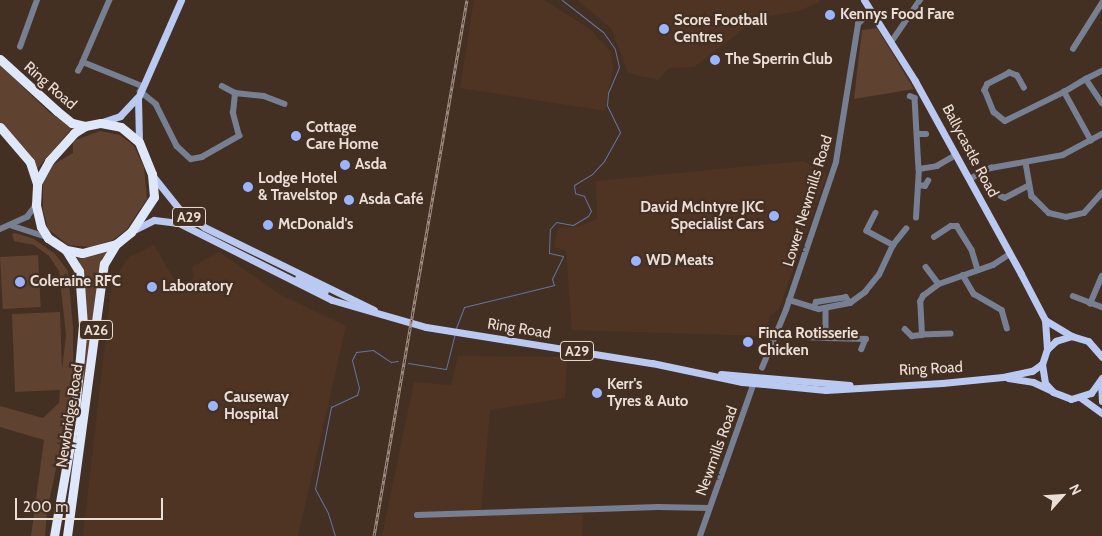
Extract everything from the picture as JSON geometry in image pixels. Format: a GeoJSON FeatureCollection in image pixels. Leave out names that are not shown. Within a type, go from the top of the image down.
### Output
{"type":"FeatureCollection","features":[{"type":"Feature","properties":{"kind":"highway","name":"Ring Road"},"geometry":{"type":"LineString","coordinates":[[0,60],[57,111],[72,122],[85,126]]}},
{"type":"Feature","properties":{"kind":"highway"},"geometry":{"type":"LineString","coordinates":[[37,183],[49,161],[85,126],[100,123],[120,127],[139,142]]}},
{"type":"Feature","properties":{"kind":"highway"},"geometry":{"type":"LineString","coordinates":[[0,127],[30,162],[37,183],[36,205],[41,227],[48,238],[66,250]]}},
{"type":"Feature","properties":{"kind":"highway","name":"A29"},"geometry":{"type":"LineString","coordinates":[[66,250],[82,253],[116,244],[131,232],[152,202],[152,174],[139,142]]}},
{"type":"Feature","properties":{"kind":"highway","name":"Newbridge Road"},"geometry":{"type":"LineString","coordinates":[[67,536],[104,264],[116,244]]}},
{"type":"Feature","properties":{"kind":"highway","name":"Newbridge Road"},"geometry":{"type":"LineString","coordinates":[[54,536],[75,413],[83,326],[79,271],[66,250]]}},
{"type":"Feature","properties":{"kind":"main road"},"geometry":{"type":"LineString","coordinates":[[100,123],[120,116],[140,92],[181,0]]}},
{"type":"Feature","properties":{"kind":"main road","name":"Ballycastle Road"},"geometry":{"type":"LineString","coordinates":[[864,0],[892,40],[970,179],[1045,320],[1048,349]]}},
{"type":"Feature","properties":{"kind":"main road"},"geometry":{"type":"LineString","coordinates":[[139,142],[140,92]]}},
{"type":"Feature","properties":{"kind":"main road","name":"Ring Road"},"geometry":{"type":"LineString","coordinates":[[152,174],[180,210],[204,227],[381,314],[426,327],[713,374],[754,384],[826,390],[1002,377],[1032,371],[1042,364]]}},
{"type":"Feature","properties":{"kind":"main road","name":"Ring Road"},"geometry":{"type":"LineString","coordinates":[[131,232],[154,220],[179,223],[306,288],[367,311],[381,314]]}},
{"type":"Feature","properties":{"kind":"main road"},"geometry":{"type":"LineString","coordinates":[[298,278],[367,311]]}},
{"type":"Feature","properties":{"kind":"main road"},"geometry":{"type":"LineString","coordinates":[[1045,320],[1072,336],[1102,345]]}},
{"type":"Feature","properties":{"kind":"main road"},"geometry":{"type":"LineString","coordinates":[[1053,392],[1046,383],[1042,364],[1048,349],[1056,341],[1072,336]]}},
{"type":"Feature","properties":{"kind":"main road"},"geometry":{"type":"LineString","coordinates":[[1088,341],[1102,357]]}},
{"type":"Feature","properties":{"kind":"main road","name":"Ring Road"},"geometry":{"type":"LineString","coordinates":[[713,374],[757,375],[860,386]]}},
{"type":"Feature","properties":{"kind":"main road","name":"Ring Road"},"geometry":{"type":"LineString","coordinates":[[1002,377],[1034,382],[1053,392]]}},
{"type":"Feature","properties":{"kind":"main road"},"geometry":{"type":"LineString","coordinates":[[1101,380],[1091,393],[1081,398],[1102,413]]}},
{"type":"Feature","properties":{"kind":"main road"},"geometry":{"type":"LineString","coordinates":[[1101,380],[1102,401]]}},
{"type":"Feature","properties":{"kind":"main road","name":"A29"},"geometry":{"type":"LineString","coordinates":[[1053,392],[1071,399],[1081,398]]}},
{"type":"Feature","properties":{"kind":"street"},"geometry":{"type":"LineString","coordinates":[[20,47],[37,0]]}},
{"type":"Feature","properties":{"kind":"street"},"geometry":{"type":"LineString","coordinates":[[78,71],[110,0]]}},
{"type":"Feature","properties":{"kind":"street"},"geometry":{"type":"LineString","coordinates":[[892,40],[920,0]]}},
{"type":"Feature","properties":{"kind":"street"},"geometry":{"type":"LineString","coordinates":[[1073,49],[1102,3]]}},
{"type":"Feature","properties":{"kind":"street","name":"Lower Newmills Road"},"geometry":{"type":"LineString","coordinates":[[762,368],[789,300],[836,162],[858,24],[871,10]]}},
{"type":"Feature","properties":{"kind":"street"},"geometry":{"type":"LineString","coordinates":[[82,62],[140,92],[156,104],[184,156],[198,159],[239,136],[233,113],[235,93]]}},
{"type":"Feature","properties":{"kind":"street"},"geometry":{"type":"LineString","coordinates":[[1024,88],[1018,76],[1010,74],[988,84],[985,90],[994,112],[1005,121],[1102,71]]}},
{"type":"Feature","properties":{"kind":"street"},"geometry":{"type":"LineString","coordinates":[[1086,79],[1102,103]]}},
{"type":"Feature","properties":{"kind":"street"},"geometry":{"type":"LineString","coordinates":[[222,86],[235,93],[264,96],[286,104]]}},
{"type":"Feature","properties":{"kind":"street"},"geometry":{"type":"LineString","coordinates":[[1064,92],[1091,141]]}},
{"type":"Feature","properties":{"kind":"street"},"geometry":{"type":"LineString","coordinates":[[910,96],[915,98],[919,169],[916,218]]}},
{"type":"Feature","properties":{"kind":"street"},"geometry":{"type":"LineString","coordinates":[[917,134],[926,134]]}},
{"type":"Feature","properties":{"kind":"street"},"geometry":{"type":"LineString","coordinates":[[970,179],[991,168],[1063,155],[1102,134]]}},
{"type":"Feature","properties":{"kind":"street"},"geometry":{"type":"LineString","coordinates":[[919,169],[937,166],[956,155]]}},
{"type":"Feature","properties":{"kind":"street"},"geometry":{"type":"LineString","coordinates":[[1026,163],[1032,196],[1042,208],[1057,216],[1084,213],[1102,194]]}},
{"type":"Feature","properties":{"kind":"street"},"geometry":{"type":"LineString","coordinates":[[918,185],[925,186],[928,181]]}},
{"type":"Feature","properties":{"kind":"street"},"geometry":{"type":"LineString","coordinates":[[1001,196],[1004,198],[1029,185]]}},
{"type":"Feature","properties":{"kind":"street"},"geometry":{"type":"LineString","coordinates":[[0,229],[14,226],[29,216],[36,205]]}},
{"type":"Feature","properties":{"kind":"street"},"geometry":{"type":"LineString","coordinates":[[876,212],[867,231],[893,245]]}},
{"type":"Feature","properties":{"kind":"street"},"geometry":{"type":"LineString","coordinates":[[14,226],[48,238]]}},
{"type":"Feature","properties":{"kind":"street"},"geometry":{"type":"LineString","coordinates":[[934,237],[951,226],[957,226],[972,250],[978,270]]}},
{"type":"Feature","properties":{"kind":"street"},"geometry":{"type":"LineString","coordinates":[[789,300],[814,308],[826,308],[850,303],[865,292],[879,275],[893,245],[906,229]]}},
{"type":"Feature","properties":{"kind":"street"},"geometry":{"type":"LineString","coordinates":[[922,335],[920,302],[925,293],[939,284],[978,270],[1010,254]]}},
{"type":"Feature","properties":{"kind":"street"},"geometry":{"type":"LineString","coordinates":[[926,267],[939,284]]}},
{"type":"Feature","properties":{"kind":"street"},"geometry":{"type":"LineString","coordinates":[[963,275],[974,294],[1002,310],[1007,328]]}},
{"type":"Feature","properties":{"kind":"street"},"geometry":{"type":"LineString","coordinates":[[1090,304],[1102,276]]}},
{"type":"Feature","properties":{"kind":"street"},"geometry":{"type":"LineString","coordinates":[[1073,296],[1102,307]]}},
{"type":"Feature","properties":{"kind":"street"},"geometry":{"type":"LineString","coordinates":[[814,308],[816,302],[846,297],[850,303]]}},
{"type":"Feature","properties":{"kind":"street"},"geometry":{"type":"LineString","coordinates":[[826,308],[826,338]]}},
{"type":"Feature","properties":{"kind":"street"},"geometry":{"type":"LineString","coordinates":[[905,329],[912,336],[951,334]]}},
{"type":"Feature","properties":{"kind":"street"},"geometry":{"type":"LineString","coordinates":[[806,337],[866,340],[862,349]]}},
{"type":"Feature","properties":{"kind":"street","name":"Newmills Road"},"geometry":{"type":"LineString","coordinates":[[700,536],[757,375]]}},
{"type":"Feature","properties":{"kind":"street"},"geometry":{"type":"LineString","coordinates":[[417,515],[658,507],[709,508]]}},
{"type":"Feature","properties":{"kind":"shaded area"},"geometry":{"type":"Polygon","coordinates":[[[474,0],[544,0],[590,29],[611,52],[613,70],[605,111],[460,88],[474,0]]]}},
{"type":"Feature","properties":{"kind":"shaded area"},"geometry":{"type":"Polygon","coordinates":[[[577,0],[819,0],[819,2],[799,11],[758,18],[694,67],[669,68],[658,80],[628,73],[611,28],[577,0]]]}},
{"type":"Feature","properties":{"kind":"shaded area"},"geometry":{"type":"Polygon","coordinates":[[[877,28],[914,89],[854,99],[862,30],[877,28]]]}},
{"type":"Feature","properties":{"kind":"shaded area"},"geometry":{"type":"Polygon","coordinates":[[[0,65],[50,113],[73,127],[37,169],[0,122],[0,65]]]}},
{"type":"Feature","properties":{"kind":"shaded area"},"geometry":{"type":"Polygon","coordinates":[[[100,131],[120,135],[134,146],[144,167],[147,199],[127,229],[113,240],[90,247],[68,245],[48,229],[43,210],[43,182],[54,164],[73,153],[73,141],[100,131]]]}},
{"type":"Feature","properties":{"kind":"shaded area"},"geometry":{"type":"Polygon","coordinates":[[[803,161],[827,174],[779,309],[769,317],[768,336],[572,330],[566,251],[554,247],[558,228],[577,227],[597,219],[596,181],[803,161]]]}},
{"type":"Feature","properties":{"kind":"shaded area"},"geometry":{"type":"Polygon","coordinates":[[[15,233],[34,239],[55,254],[68,271],[73,327],[73,389],[47,511],[45,536],[31,536],[44,440],[0,427],[0,406],[43,418],[59,403],[60,390],[15,392],[12,314],[60,312],[62,369],[66,335],[59,271],[49,256],[34,245],[14,241],[12,234],[15,233]]]}},
{"type":"Feature","properties":{"kind":"shaded area","name":"Causeway Hospital"},"geometry":{"type":"Polygon","coordinates":[[[154,245],[178,286],[194,278],[192,267],[219,252],[281,295],[346,326],[298,536],[83,536],[112,282],[129,257],[154,245]]]}},
{"type":"Feature","properties":{"kind":"shaded area"},"geometry":{"type":"Polygon","coordinates":[[[106,252],[100,265],[72,479],[68,474],[80,409],[86,341],[85,284],[78,257],[106,252]]]}},
{"type":"Feature","properties":{"kind":"shaded area","name":"Coleraine RFC"},"geometry":{"type":"Polygon","coordinates":[[[38,255],[41,307],[3,309],[0,257],[38,255]]]}},
{"type":"Feature","properties":{"kind":"shaded area"},"geometry":{"type":"Polygon","coordinates":[[[458,356],[567,357],[565,398],[490,410],[481,510],[583,514],[582,536],[382,536],[414,382],[451,385],[458,356]]]}},
{"type":"Feature","properties":{"kind":"waterway"},"geometry":{"type":"LineString","coordinates":[[456,328],[464,307],[554,285],[552,279],[563,256],[549,253],[550,229],[556,222],[573,225],[588,216],[591,211],[584,196],[575,193],[574,185],[592,174],[604,161],[620,132],[607,105],[608,93],[619,67],[615,49],[603,32],[562,0]]}},
{"type":"Feature","properties":{"kind":"waterway"},"geometry":{"type":"LineString","coordinates":[[408,363],[446,369],[455,334]]}},
{"type":"Feature","properties":{"kind":"waterway"},"geometry":{"type":"LineString","coordinates":[[335,536],[328,513],[315,489],[331,407],[357,395],[359,388],[352,360],[356,352],[373,350],[391,362],[398,361]]}},
{"type":"Feature","properties":{"kind":"railway"},"geometry":{"type":"LineString","coordinates":[[374,536],[467,0]]}},
{"type":"Feature","properties":{"kind":"place","name":"Kennys Food Fare"},"geometry":{"type":"Point","coordinates":[830,15]}},
{"type":"Feature","properties":{"kind":"place","name":"Score Football Centres"},"geometry":{"type":"Point","coordinates":[664,29]}},
{"type":"Feature","properties":{"kind":"place","name":"The Sperrin Club"},"geometry":{"type":"Point","coordinates":[715,60]}},
{"type":"Feature","properties":{"kind":"place","name":"Cottage Care Home"},"geometry":{"type":"Point","coordinates":[296,136]}},
{"type":"Feature","properties":{"kind":"place","name":"Asda"},"geometry":{"type":"Point","coordinates":[345,165]}},
{"type":"Feature","properties":{"kind":"place","name":"Lodge Hotel & Travelstop"},"geometry":{"type":"Point","coordinates":[248,187]}},
{"type":"Feature","properties":{"kind":"place","name":"Asda Café"},"geometry":{"type":"Point","coordinates":[349,200]}},
{"type":"Feature","properties":{"kind":"place","name":"David McIntyre JKC Specialist Cars"},"geometry":{"type":"Point","coordinates":[774,216]}},
{"type":"Feature","properties":{"kind":"place","name":"McDonald's"},"geometry":{"type":"Point","coordinates":[268,225]}},
{"type":"Feature","properties":{"kind":"place","name":"WD Meats"},"geometry":{"type":"Point","coordinates":[636,261]}},
{"type":"Feature","properties":{"kind":"place","name":"Coleraine RFC"},"geometry":{"type":"Point","coordinates":[20,282]}},
{"type":"Feature","properties":{"kind":"place","name":"Laboratory"},"geometry":{"type":"Point","coordinates":[152,287]}},
{"type":"Feature","properties":{"kind":"place","name":"Finca Rotisserie Chicken"},"geometry":{"type":"Point","coordinates":[748,342]}},
{"type":"Feature","properties":{"kind":"place","name":"Kerr's Tyres & Auto"},"geometry":{"type":"Point","coordinates":[597,393]}},
{"type":"Feature","properties":{"kind":"place","name":"Causeway Hospital"},"geometry":{"type":"Point","coordinates":[213,406]}}]}
